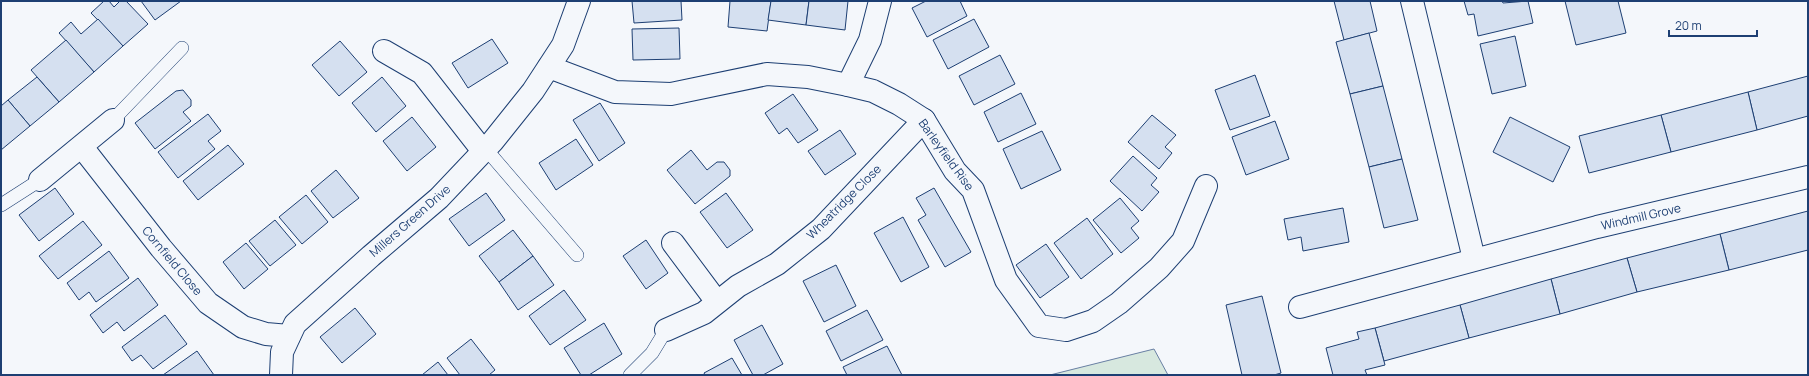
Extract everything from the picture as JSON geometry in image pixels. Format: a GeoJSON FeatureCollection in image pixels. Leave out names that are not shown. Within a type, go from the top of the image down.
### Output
{"type":"FeatureCollection","features":[{"type":"Feature","properties":{"kind":"street","name":"Millers Green Drive"},"geometry":{"type":"LineString","coordinates":[[282,375],[282,352],[295,324],[370,256],[439,198],[484,150],[533,91],[549,67],[563,45],[579,1]]}},
{"type":"Feature","properties":{"kind":"street"},"geometry":{"type":"LineString","coordinates":[[848,85],[870,40],[880,1]]}},
{"type":"Feature","properties":{"kind":"street"},"geometry":{"type":"LineString","coordinates":[[1412,1],[1474,259]]}},
{"type":"Feature","properties":{"kind":"street"},"geometry":{"type":"LineString","coordinates":[[384,51],[422,73],[484,150]]}},
{"type":"Feature","properties":{"kind":"street","name":"Barleyfield Rise"},"geometry":{"type":"LineString","coordinates":[[549,67],[615,92],[670,94],[767,74],[808,77],[848,85],[873,91],[899,104],[924,120],[955,171],[973,190],[1006,280],[1039,326],[1066,330],[1093,321],[1119,303],[1159,268],[1183,241],[1206,186]]}},
{"type":"Feature","properties":{"kind":"street"},"geometry":{"type":"LineString","coordinates":[[40,180],[113,120]]}},
{"type":"Feature","properties":{"kind":"street","name":"Wheatridge Close"},"geometry":{"type":"LineString","coordinates":[[666,330],[704,312],[738,286],[777,264],[821,229],[924,120]]}},
{"type":"Feature","properties":{"kind":"street","name":"Cornfield Close"},"geometry":{"type":"LineString","coordinates":[[82,147],[161,248],[208,303],[242,327],[266,334],[290,336]]}},
{"type":"Feature","properties":{"kind":"street","name":"Windmill Grove"},"geometry":{"type":"LineString","coordinates":[[1300,307],[1596,227],[1808,177]]}},
{"type":"Feature","properties":{"kind":"street"},"geometry":{"type":"LineString","coordinates":[[673,243],[718,302]]}},
{"type":"Feature","properties":{"kind":"lane"},"geometry":{"type":"LineString","coordinates":[[113,120],[182,48]]}},
{"type":"Feature","properties":{"kind":"lane"},"geometry":{"type":"LineString","coordinates":[[484,150],[577,255]]}},
{"type":"Feature","properties":{"kind":"lane"},"geometry":{"type":"LineString","coordinates":[[1,205],[40,180]]}},
{"type":"Feature","properties":{"kind":"lane"},"geometry":{"type":"LineString","coordinates":[[630,375],[652,353],[666,330]]}},
{"type":"Feature","properties":{"kind":"shaded area"},"geometry":{"type":"Polygon","coordinates":[[[1154,349],[1168,375],[1050,375],[1154,349]]]}},
{"type":"Feature","properties":{"kind":"building"},"geometry":{"type":"Polygon","coordinates":[[[104,1],[109,1],[114,7],[120,1],[126,1],[148,24],[123,46],[91,13],[104,1]]]}},
{"type":"Feature","properties":{"kind":"building"},"geometry":{"type":"Polygon","coordinates":[[[141,1],[181,1],[155,20],[141,1]]]}},
{"type":"Feature","properties":{"kind":"building"},"geometry":{"type":"Polygon","coordinates":[[[632,1],[681,1],[682,20],[634,23],[632,1]]]}},
{"type":"Feature","properties":{"kind":"building"},"geometry":{"type":"Polygon","coordinates":[[[730,1],[771,1],[767,31],[728,27],[730,1]]]}},
{"type":"Feature","properties":{"kind":"building"},"geometry":{"type":"Polygon","coordinates":[[[771,1],[809,1],[806,25],[768,20],[771,1]]]}},
{"type":"Feature","properties":{"kind":"building"},"geometry":{"type":"Polygon","coordinates":[[[809,1],[848,1],[845,30],[806,25],[809,1]]]}},
{"type":"Feature","properties":{"kind":"building"},"geometry":{"type":"Polygon","coordinates":[[[926,1],[960,1],[967,16],[927,37],[912,8],[926,1]]]}},
{"type":"Feature","properties":{"kind":"building"},"geometry":{"type":"Polygon","coordinates":[[[1334,1],[1370,1],[1377,31],[1344,40],[1334,1]]]}},
{"type":"Feature","properties":{"kind":"building"},"geometry":{"type":"Polygon","coordinates":[[[1464,1],[1502,1],[1503,3],[1528,1],[1533,23],[1478,36],[1474,14],[1468,15],[1464,1]]]}},
{"type":"Feature","properties":{"kind":"building"},"geometry":{"type":"Polygon","coordinates":[[[1565,1],[1618,1],[1626,33],[1576,45],[1565,1]]]}},
{"type":"Feature","properties":{"kind":"building"},"geometry":{"type":"Polygon","coordinates":[[[98,19],[123,46],[94,72],[59,33],[71,22],[81,34],[98,19]]]}},
{"type":"Feature","properties":{"kind":"building"},"geometry":{"type":"Polygon","coordinates":[[[974,19],[989,47],[948,69],[933,40],[974,19]]]}},
{"type":"Feature","properties":{"kind":"building"},"geometry":{"type":"Polygon","coordinates":[[[679,28],[680,59],[633,60],[632,29],[679,28]]]}},
{"type":"Feature","properties":{"kind":"building"},"geometry":{"type":"Polygon","coordinates":[[[1369,33],[1383,86],[1350,94],[1336,42],[1369,33]]]}},
{"type":"Feature","properties":{"kind":"building"},"geometry":{"type":"Polygon","coordinates":[[[1515,36],[1526,86],[1492,94],[1480,44],[1515,36]]]}},
{"type":"Feature","properties":{"kind":"building"},"geometry":{"type":"Polygon","coordinates":[[[492,39],[508,63],[468,88],[452,63],[492,39]]]}},
{"type":"Feature","properties":{"kind":"building"},"geometry":{"type":"Polygon","coordinates":[[[66,40],[94,72],[59,102],[31,70],[66,40]]]}},
{"type":"Feature","properties":{"kind":"building"},"geometry":{"type":"Polygon","coordinates":[[[340,41],[367,72],[339,96],[312,65],[340,41]]]}},
{"type":"Feature","properties":{"kind":"building"},"geometry":{"type":"Polygon","coordinates":[[[1000,55],[1015,84],[974,105],[959,76],[1000,55]]]}},
{"type":"Feature","properties":{"kind":"building"},"geometry":{"type":"Polygon","coordinates":[[[1255,75],[1270,116],[1230,130],[1215,90],[1255,75]]]}},
{"type":"Feature","properties":{"kind":"building"},"geometry":{"type":"Polygon","coordinates":[[[1808,76],[1808,116],[1757,130],[1748,92],[1808,76]]]}},
{"type":"Feature","properties":{"kind":"building"},"geometry":{"type":"Polygon","coordinates":[[[37,77],[59,102],[30,126],[8,100],[37,77]]]}},
{"type":"Feature","properties":{"kind":"building"},"geometry":{"type":"Polygon","coordinates":[[[382,77],[406,106],[376,132],[352,103],[382,77]]]}},
{"type":"Feature","properties":{"kind":"building"},"geometry":{"type":"Polygon","coordinates":[[[1383,86],[1402,159],[1369,167],[1350,94],[1383,86]]]}},
{"type":"Feature","properties":{"kind":"building"},"geometry":{"type":"Polygon","coordinates":[[[183,90],[191,100],[191,106],[183,112],[191,121],[155,149],[135,123],[176,91],[183,90]]]}},
{"type":"Feature","properties":{"kind":"building"},"geometry":{"type":"Polygon","coordinates":[[[1748,92],[1757,130],[1671,152],[1661,115],[1748,92]]]}},
{"type":"Feature","properties":{"kind":"building"},"geometry":{"type":"Polygon","coordinates":[[[1021,93],[1036,124],[998,142],[984,112],[1021,93]]]}},
{"type":"Feature","properties":{"kind":"building"},"geometry":{"type":"Polygon","coordinates":[[[793,94],[818,130],[798,143],[787,128],[779,134],[765,113],[793,94]]]}},
{"type":"Feature","properties":{"kind":"building"},"geometry":{"type":"Polygon","coordinates":[[[8,100],[30,126],[1,150],[1,106],[8,100]]]}},
{"type":"Feature","properties":{"kind":"building"},"geometry":{"type":"Polygon","coordinates":[[[600,103],[625,143],[599,161],[573,120],[600,103]]]}},
{"type":"Feature","properties":{"kind":"building"},"geometry":{"type":"Polygon","coordinates":[[[208,114],[221,131],[208,141],[215,149],[178,178],[158,152],[208,114]]]}},
{"type":"Feature","properties":{"kind":"building"},"geometry":{"type":"Polygon","coordinates":[[[1152,115],[1176,135],[1165,147],[1172,153],[1159,169],[1128,142],[1152,115]]]}},
{"type":"Feature","properties":{"kind":"building"},"geometry":{"type":"Polygon","coordinates":[[[1661,115],[1671,152],[1589,173],[1579,136],[1661,115]]]}},
{"type":"Feature","properties":{"kind":"building"},"geometry":{"type":"Polygon","coordinates":[[[412,117],[436,147],[407,171],[383,141],[412,117]]]}},
{"type":"Feature","properties":{"kind":"building"},"geometry":{"type":"Polygon","coordinates":[[[1510,117],[1570,147],[1553,182],[1493,152],[1510,117]]]}},
{"type":"Feature","properties":{"kind":"building"},"geometry":{"type":"Polygon","coordinates":[[[1275,121],[1289,159],[1246,175],[1232,137],[1275,121]]]}},
{"type":"Feature","properties":{"kind":"building"},"geometry":{"type":"Polygon","coordinates":[[[840,130],[856,154],[825,175],[808,151],[840,130]]]}},
{"type":"Feature","properties":{"kind":"building"},"geometry":{"type":"Polygon","coordinates":[[[1042,131],[1061,170],[1021,189],[1003,149],[1042,131]]]}},
{"type":"Feature","properties":{"kind":"building"},"geometry":{"type":"Polygon","coordinates":[[[576,139],[593,165],[556,190],[539,163],[576,139]]]}},
{"type":"Feature","properties":{"kind":"building"},"geometry":{"type":"Polygon","coordinates":[[[228,145],[244,164],[198,200],[183,181],[228,145]]]}},
{"type":"Feature","properties":{"kind":"building"},"geometry":{"type":"Polygon","coordinates":[[[691,150],[707,170],[717,162],[724,162],[730,170],[730,176],[695,204],[667,170],[691,150]]]}},
{"type":"Feature","properties":{"kind":"building"},"geometry":{"type":"Polygon","coordinates":[[[1133,156],[1157,178],[1151,185],[1159,192],[1142,211],[1110,181],[1133,156]]]}},
{"type":"Feature","properties":{"kind":"building"},"geometry":{"type":"Polygon","coordinates":[[[1402,159],[1418,220],[1384,228],[1369,167],[1402,159]]]}},
{"type":"Feature","properties":{"kind":"building"},"geometry":{"type":"Polygon","coordinates":[[[336,170],[359,198],[333,218],[311,191],[336,170]]]}},
{"type":"Feature","properties":{"kind":"building"},"geometry":{"type":"Polygon","coordinates":[[[55,188],[74,214],[39,241],[19,215],[55,188]]]}},
{"type":"Feature","properties":{"kind":"building"},"geometry":{"type":"Polygon","coordinates":[[[934,188],[971,252],[945,267],[918,220],[926,215],[916,198],[934,188]]]}},
{"type":"Feature","properties":{"kind":"building"},"geometry":{"type":"Polygon","coordinates":[[[486,193],[505,220],[469,246],[449,219],[486,193]]]}},
{"type":"Feature","properties":{"kind":"building"},"geometry":{"type":"Polygon","coordinates":[[[726,193],[753,230],[727,248],[700,212],[726,193]]]}},
{"type":"Feature","properties":{"kind":"building"},"geometry":{"type":"Polygon","coordinates":[[[306,195],[328,222],[302,244],[279,217],[306,195]]]}},
{"type":"Feature","properties":{"kind":"building"},"geometry":{"type":"Polygon","coordinates":[[[1120,198],[1139,221],[1131,228],[1139,238],[1121,253],[1093,220],[1120,198]]]}},
{"type":"Feature","properties":{"kind":"building"},"geometry":{"type":"Polygon","coordinates":[[[1343,208],[1349,242],[1303,251],[1301,237],[1288,240],[1284,219],[1343,208]]]}},
{"type":"Feature","properties":{"kind":"building"},"geometry":{"type":"Polygon","coordinates":[[[1808,211],[1808,250],[1729,270],[1720,234],[1808,211]]]}},
{"type":"Feature","properties":{"kind":"building"},"geometry":{"type":"Polygon","coordinates":[[[903,217],[929,267],[901,282],[874,233],[903,217]]]}},
{"type":"Feature","properties":{"kind":"building"},"geometry":{"type":"Polygon","coordinates":[[[1087,218],[1113,254],[1081,279],[1054,243],[1087,218]]]}},
{"type":"Feature","properties":{"kind":"building"},"geometry":{"type":"Polygon","coordinates":[[[275,220],[296,245],[270,266],[249,241],[275,220]]]}},
{"type":"Feature","properties":{"kind":"building"},"geometry":{"type":"Polygon","coordinates":[[[83,221],[102,245],[58,279],[39,256],[83,221]]]}},
{"type":"Feature","properties":{"kind":"building"},"geometry":{"type":"Polygon","coordinates":[[[513,230],[533,256],[499,282],[479,256],[513,230]]]}},
{"type":"Feature","properties":{"kind":"building"},"geometry":{"type":"Polygon","coordinates":[[[1720,234],[1729,270],[1637,292],[1627,258],[1720,234]]]}},
{"type":"Feature","properties":{"kind":"building"},"geometry":{"type":"Polygon","coordinates":[[[646,240],[668,273],[646,289],[623,256],[646,240]]]}},
{"type":"Feature","properties":{"kind":"building"},"geometry":{"type":"Polygon","coordinates":[[[246,243],[268,269],[244,289],[223,262],[246,243]]]}},
{"type":"Feature","properties":{"kind":"building"},"geometry":{"type":"Polygon","coordinates":[[[1046,244],[1069,277],[1040,298],[1016,265],[1046,244]]]}},
{"type":"Feature","properties":{"kind":"building"},"geometry":{"type":"Polygon","coordinates":[[[109,251],[129,278],[96,302],[89,292],[79,300],[67,283],[109,251]]]}},
{"type":"Feature","properties":{"kind":"building"},"geometry":{"type":"Polygon","coordinates":[[[533,256],[554,285],[518,310],[499,282],[533,256]]]}},
{"type":"Feature","properties":{"kind":"building"},"geometry":{"type":"Polygon","coordinates":[[[1627,258],[1637,292],[1560,314],[1551,279],[1627,258]]]}},
{"type":"Feature","properties":{"kind":"building"},"geometry":{"type":"Polygon","coordinates":[[[836,265],[856,306],[824,322],[803,281],[836,265]]]}},
{"type":"Feature","properties":{"kind":"building"},"geometry":{"type":"Polygon","coordinates":[[[138,278],[158,305],[124,331],[117,322],[103,333],[90,315],[138,278]]]}},
{"type":"Feature","properties":{"kind":"building"},"geometry":{"type":"Polygon","coordinates":[[[1551,279],[1560,314],[1469,338],[1460,305],[1551,279]]]}},
{"type":"Feature","properties":{"kind":"building"},"geometry":{"type":"Polygon","coordinates":[[[564,290],[586,320],[550,345],[529,316],[564,290]]]}},
{"type":"Feature","properties":{"kind":"building"},"geometry":{"type":"Polygon","coordinates":[[[1262,296],[1281,373],[1274,375],[1242,375],[1226,305],[1262,296]]]}},
{"type":"Feature","properties":{"kind":"building"},"geometry":{"type":"Polygon","coordinates":[[[1460,305],[1469,338],[1384,361],[1375,328],[1460,305]]]}},
{"type":"Feature","properties":{"kind":"building"},"geometry":{"type":"Polygon","coordinates":[[[355,308],[376,334],[342,363],[320,337],[355,308]]]}},
{"type":"Feature","properties":{"kind":"building"},"geometry":{"type":"Polygon","coordinates":[[[867,310],[883,340],[841,361],[826,331],[867,310]]]}},
{"type":"Feature","properties":{"kind":"building"},"geometry":{"type":"Polygon","coordinates":[[[165,315],[187,344],[153,369],[141,355],[132,361],[122,347],[165,315]]]}},
{"type":"Feature","properties":{"kind":"building"},"geometry":{"type":"Polygon","coordinates":[[[604,323],[622,354],[589,375],[581,375],[564,348],[604,323]]]}},
{"type":"Feature","properties":{"kind":"building"},"geometry":{"type":"Polygon","coordinates":[[[762,325],[783,364],[763,375],[753,375],[734,340],[762,325]]]}},
{"type":"Feature","properties":{"kind":"building"},"geometry":{"type":"Polygon","coordinates":[[[1375,328],[1385,365],[1365,370],[1367,375],[1333,375],[1326,348],[1359,339],[1357,332],[1375,328]]]}},
{"type":"Feature","properties":{"kind":"building"},"geometry":{"type":"Polygon","coordinates":[[[471,339],[495,370],[489,375],[460,375],[447,358],[471,339]]]}},
{"type":"Feature","properties":{"kind":"building"},"geometry":{"type":"Polygon","coordinates":[[[887,346],[902,375],[847,375],[843,367],[887,346]]]}},
{"type":"Feature","properties":{"kind":"building"},"geometry":{"type":"Polygon","coordinates":[[[197,351],[214,375],[163,375],[197,351]]]}},
{"type":"Feature","properties":{"kind":"building"},"geometry":{"type":"Polygon","coordinates":[[[732,358],[742,375],[705,375],[704,373],[732,358]]]}},
{"type":"Feature","properties":{"kind":"building"},"geometry":{"type":"Polygon","coordinates":[[[438,362],[448,375],[422,375],[438,362]]]}}]}
